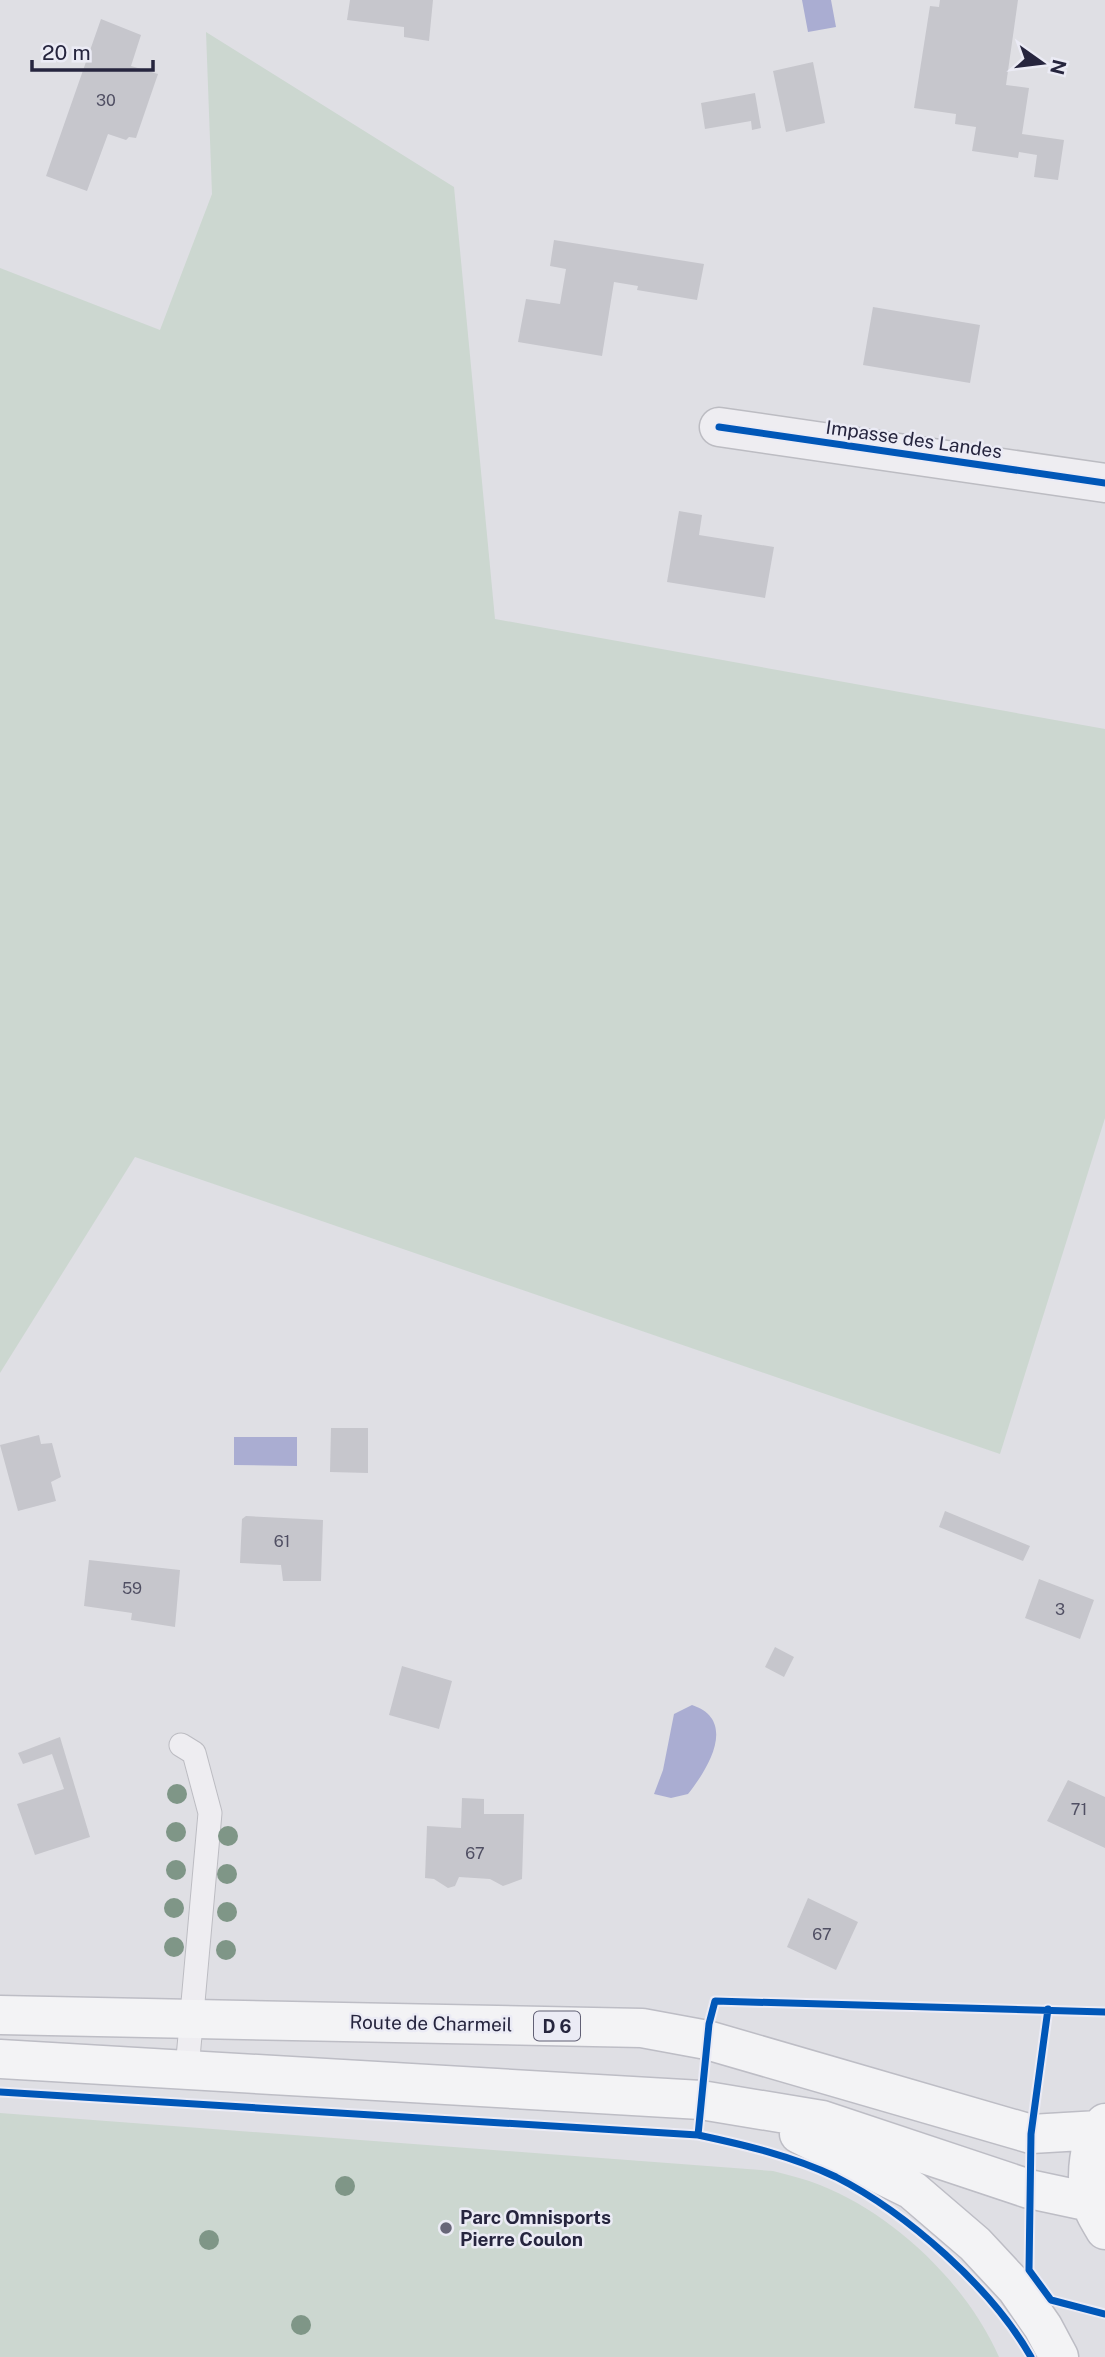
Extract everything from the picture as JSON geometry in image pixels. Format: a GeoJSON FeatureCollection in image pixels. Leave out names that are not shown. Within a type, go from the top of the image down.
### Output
{"type":"FeatureCollection","features":[{"type":"Feature","properties":{"kind":"main road","name":"Route de Charmeil"},"geometry":{"type":"LineString","coordinates":[[0,2015],[642,2028],[706,2040],[1031,2134],[1102,2126]]}},
{"type":"Feature","properties":{"kind":"main road"},"geometry":{"type":"LineString","coordinates":[[0,2059],[701,2100],[822,2120],[1029,2189],[1098,2216]]}},
{"type":"Feature","properties":{"kind":"main road"},"geometry":{"type":"LineString","coordinates":[[701,2100],[808,2137],[912,2190],[975,2244],[1016,2288],[1043,2327],[1059,2357]]}},
{"type":"Feature","properties":{"kind":"main road"},"geometry":{"type":"LineString","coordinates":[[1098,2216],[1088,2165],[1102,2126]]}},
{"type":"Feature","properties":{"kind":"street","name":"Impasse des Landes"},"geometry":{"type":"LineString","coordinates":[[719,427],[1105,483]]}},
{"type":"Feature","properties":{"kind":"lane"},"geometry":{"type":"LineString","coordinates":[[181,1745],[194,1753],[210,1813],[194,2018],[187,2069]]}},
{"type":"Feature","properties":{"kind":"shaded area"},"geometry":{"type":"Polygon","coordinates":[[[206,32],[454,187],[495,619],[1105,729],[1105,1118],[1000,1454],[135,1157],[0,1373],[0,268],[160,330],[212,194],[206,32]]]}},
{"type":"Feature","properties":{"kind":"shaded area","name":"Parc Omnisports Pierre Coulon"},"geometry":{"type":"Polygon","coordinates":[[[0,2113],[773,2171],[814,2183],[848,2198],[901,2233],[948,2278],[968,2303],[999,2357],[0,2357],[0,2113]]]}},
{"type":"Feature","properties":{"kind":"water"},"geometry":{"type":"Polygon","coordinates":[[[802,0],[831,0],[836,27],[808,32],[802,0]]]}},
{"type":"Feature","properties":{"kind":"water"},"geometry":{"type":"Polygon","coordinates":[[[234,1437],[297,1437],[297,1466],[234,1465],[234,1437]]]}},
{"type":"Feature","properties":{"kind":"water"},"geometry":{"type":"Polygon","coordinates":[[[692,1705],[706,1712],[714,1722],[715,1746],[710,1759],[688,1794],[671,1798],[654,1794],[663,1770],[674,1714],[692,1705]]]}},
{"type":"Feature","properties":{"kind":"building"},"geometry":{"type":"Polygon","coordinates":[[[350,0],[433,0],[429,41],[404,37],[404,27],[347,20],[350,0]]]}},
{"type":"Feature","properties":{"kind":"building"},"geometry":{"type":"Polygon","coordinates":[[[940,0],[1018,0],[1006,85],[1029,88],[1022,134],[1064,140],[1058,180],[1034,177],[1037,155],[1019,152],[1018,158],[972,151],[976,127],[955,124],[956,114],[914,108],[930,6],[939,7],[940,0]]]}},
{"type":"Feature","properties":{"kind":"building"},"geometry":{"type":"Polygon","coordinates":[[[101,19],[141,35],[131,66],[158,74],[136,138],[129,137],[126,140],[108,134],[87,191],[46,176],[101,19]]]}},
{"type":"Feature","properties":{"kind":"building"},"geometry":{"type":"Polygon","coordinates":[[[813,62],[825,123],[786,132],[773,71],[813,62]]]}},
{"type":"Feature","properties":{"kind":"building"},"geometry":{"type":"Polygon","coordinates":[[[755,93],[761,128],[752,130],[751,121],[705,129],[701,103],[755,93]]]}},
{"type":"Feature","properties":{"kind":"building"},"geometry":{"type":"Polygon","coordinates":[[[554,240],[704,264],[697,300],[637,290],[638,286],[614,282],[602,356],[518,342],[526,299],[560,304],[566,269],[550,266],[554,240]]]}},
{"type":"Feature","properties":{"kind":"building"},"geometry":{"type":"Polygon","coordinates":[[[873,307],[980,325],[970,383],[863,365],[873,307]]]}},
{"type":"Feature","properties":{"kind":"building"},"geometry":{"type":"Polygon","coordinates":[[[679,511],[702,515],[699,535],[774,547],[765,598],[667,582],[679,511]]]}},
{"type":"Feature","properties":{"kind":"building"},"geometry":{"type":"Polygon","coordinates":[[[331,1428],[368,1428],[368,1473],[330,1472],[331,1428]]]}},
{"type":"Feature","properties":{"kind":"building"},"geometry":{"type":"Polygon","coordinates":[[[39,1435],[41,1444],[52,1443],[61,1477],[51,1482],[56,1501],[18,1511],[0,1445],[39,1435]]]}},
{"type":"Feature","properties":{"kind":"building"},"geometry":{"type":"Polygon","coordinates":[[[945,1511],[1030,1546],[1023,1561],[939,1527],[945,1511]]]}},
{"type":"Feature","properties":{"kind":"building"},"geometry":{"type":"Polygon","coordinates":[[[246,1516],[323,1520],[321,1581],[283,1581],[281,1565],[240,1563],[242,1519],[246,1516]]]}},
{"type":"Feature","properties":{"kind":"building"},"geometry":{"type":"Polygon","coordinates":[[[89,1560],[180,1570],[175,1627],[131,1620],[132,1613],[84,1606],[89,1560]]]}},
{"type":"Feature","properties":{"kind":"building"},"geometry":{"type":"Polygon","coordinates":[[[1039,1579],[1094,1600],[1080,1639],[1025,1618],[1039,1579]]]}},
{"type":"Feature","properties":{"kind":"building"},"geometry":{"type":"Polygon","coordinates":[[[775,1647],[794,1657],[784,1677],[765,1667],[775,1647]]]}},
{"type":"Feature","properties":{"kind":"building"},"geometry":{"type":"Polygon","coordinates":[[[402,1666],[452,1681],[439,1729],[389,1715],[402,1666]]]}},
{"type":"Feature","properties":{"kind":"building"},"geometry":{"type":"Polygon","coordinates":[[[60,1737],[90,1837],[35,1855],[17,1804],[64,1789],[52,1754],[23,1764],[18,1753],[60,1737]]]}},
{"type":"Feature","properties":{"kind":"building"},"geometry":{"type":"Polygon","coordinates":[[[1068,1780],[1105,1797],[1105,1848],[1047,1821],[1068,1780]]]}},
{"type":"Feature","properties":{"kind":"building"},"geometry":{"type":"Polygon","coordinates":[[[462,1798],[484,1799],[484,1814],[524,1814],[522,1879],[503,1886],[490,1879],[459,1877],[455,1886],[448,1888],[434,1879],[425,1878],[427,1826],[461,1828],[462,1798]]]}},
{"type":"Feature","properties":{"kind":"building"},"geometry":{"type":"Polygon","coordinates":[[[808,1898],[858,1922],[836,1970],[787,1947],[808,1898]]]}},
{"type":"Feature","properties":{"kind":"cycle path"},"geometry":{"type":"LineString","coordinates":[[719,427],[1105,483]]}},
{"type":"Feature","properties":{"kind":"cycle path"},"geometry":{"type":"LineString","coordinates":[[698,2135],[709,2024],[715,2001],[1105,2012]]}},
{"type":"Feature","properties":{"kind":"cycle path"},"geometry":{"type":"LineString","coordinates":[[1048,2009],[1031,2134],[1029,2270],[1051,2300],[1105,2314]]}},
{"type":"Feature","properties":{"kind":"cycle path"},"geometry":{"type":"LineString","coordinates":[[0,2092],[698,2135],[751,2147],[836,2177],[891,2211],[919,2232],[971,2279],[994,2305],[1031,2357]]}},
{"type":"Feature","properties":{"kind":"place","name":"Parc Omnisports Pierre Coulon"},"geometry":{"type":"Point","coordinates":[446,2228]}}]}
